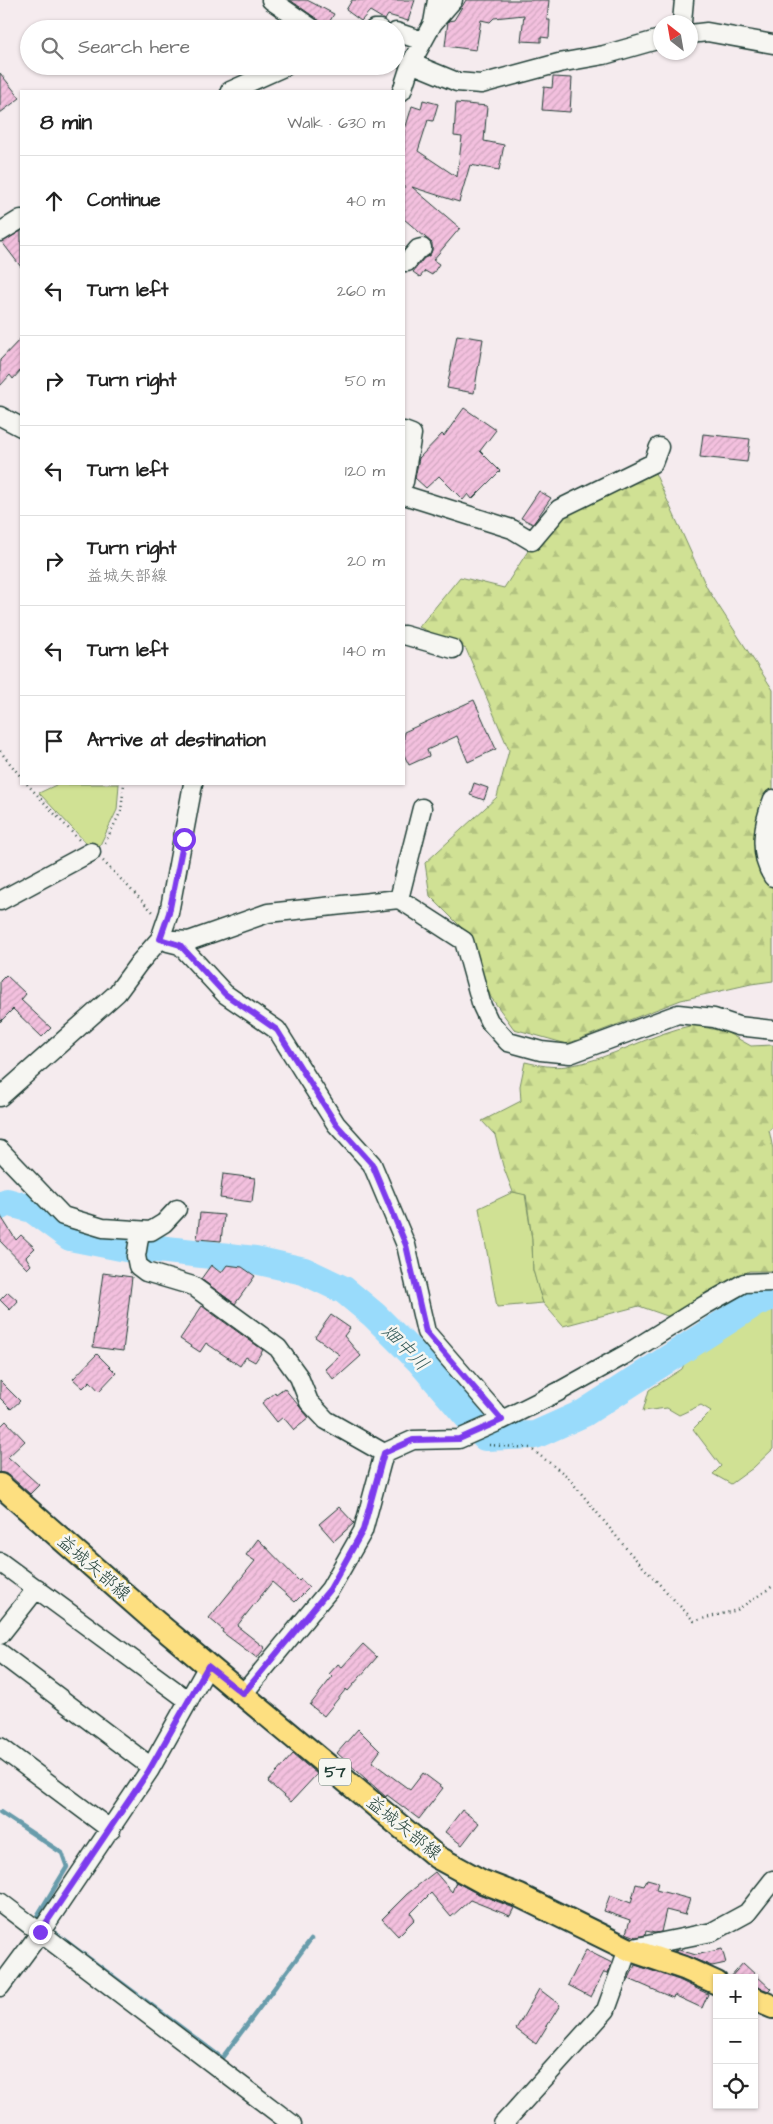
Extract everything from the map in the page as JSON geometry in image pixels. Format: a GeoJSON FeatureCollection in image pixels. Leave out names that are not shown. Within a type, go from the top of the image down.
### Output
{"type":"FeatureCollection","features":[{"type":"Feature","properties":{"kind":"main road","name":"益城矢部線"},"geometry":{"type":"LineString","coordinates":[[0,1485],[80,1557],[208,1666],[437,1857],[481,1881],[520,1896],[628,1949],[684,1968],[713,1981]]}},
{"type":"Feature","properties":{"kind":"main road"},"geometry":{"type":"LineString","coordinates":[[758,2001],[773,2007]]}},
{"type":"Feature","properties":{"kind":"street"},"geometry":{"type":"LineString","coordinates":[[272,0],[300,20]]}},
{"type":"Feature","properties":{"kind":"street"},"geometry":{"type":"LineString","coordinates":[[433,23],[437,0]]}},
{"type":"Feature","properties":{"kind":"street"},"geometry":{"type":"LineString","coordinates":[[402,90],[411,63],[433,23],[454,0]]}},
{"type":"Feature","properties":{"kind":"street"},"geometry":{"type":"LineString","coordinates":[[683,15],[684,0]]}},
{"type":"Feature","properties":{"kind":"street"},"geometry":{"type":"LineString","coordinates":[[698,33],[707,32],[773,44]]}},
{"type":"Feature","properties":{"kind":"street"},"geometry":{"type":"LineString","coordinates":[[405,35],[423,41]]}},
{"type":"Feature","properties":{"kind":"street"},"geometry":{"type":"LineString","coordinates":[[411,63],[456,82],[480,84],[559,63],[604,55],[653,41]]}},
{"type":"Feature","properties":{"kind":"street"},"geometry":{"type":"LineString","coordinates":[[232,90],[266,75]]}},
{"type":"Feature","properties":{"kind":"street"},"geometry":{"type":"LineString","coordinates":[[0,232],[20,220]]}},
{"type":"Feature","properties":{"kind":"street"},"geometry":{"type":"LineString","coordinates":[[405,262],[418,249],[422,248]]}},
{"type":"Feature","properties":{"kind":"street"},"geometry":{"type":"LineString","coordinates":[[0,416],[20,426]]}},
{"type":"Feature","properties":{"kind":"street"},"geometry":{"type":"LineString","coordinates":[[405,431],[412,434],[405,476]]}},
{"type":"Feature","properties":{"kind":"street"},"geometry":{"type":"LineString","coordinates":[[405,495],[512,529],[532,541],[559,509],[653,463],[659,447]]}},
{"type":"Feature","properties":{"kind":"street"},"geometry":{"type":"LineString","coordinates":[[405,635],[453,649]]}},
{"type":"Feature","properties":{"kind":"street"},"geometry":{"type":"LineString","coordinates":[[0,1097],[117,993],[160,939],[169,913],[193,785]]}},
{"type":"Feature","properties":{"kind":"street"},"geometry":{"type":"LineString","coordinates":[[773,799],[766,817],[764,835],[768,870],[773,877]]}},
{"type":"Feature","properties":{"kind":"street"},"geometry":{"type":"LineString","coordinates":[[399,899],[422,808]]}},
{"type":"Feature","properties":{"kind":"street"},"geometry":{"type":"LineString","coordinates":[[0,901],[96,850]]}},
{"type":"Feature","properties":{"kind":"street"},"geometry":{"type":"LineString","coordinates":[[160,939],[189,941],[268,913],[399,899],[464,941],[482,1006],[489,1022],[508,1042],[541,1051],[570,1054],[678,1014],[714,1018],[738,1026],[773,1030]]}},
{"type":"Feature","properties":{"kind":"street"},"geometry":{"type":"LineString","coordinates":[[160,939],[180,945],[225,994],[277,1030],[336,1124],[372,1164],[406,1245],[426,1332],[499,1421]]}},
{"type":"Feature","properties":{"kind":"street"},"geometry":{"type":"LineString","coordinates":[[0,1150],[63,1216],[103,1228],[140,1234],[151,1231],[164,1223],[177,1209]]}},
{"type":"Feature","properties":{"kind":"street"},"geometry":{"type":"LineString","coordinates":[[140,1234],[136,1256],[138,1266],[146,1272],[193,1286],[278,1348],[299,1376],[309,1402],[326,1420],[384,1453]]}},
{"type":"Feature","properties":{"kind":"street"},"geometry":{"type":"LineString","coordinates":[[384,1453],[413,1440],[465,1437],[558,1392],[628,1353],[744,1283],[773,1282]]}},
{"type":"Feature","properties":{"kind":"street"},"geometry":{"type":"LineString","coordinates":[[243,1694],[330,1589],[363,1530],[384,1453]]}},
{"type":"Feature","properties":{"kind":"street"},"geometry":{"type":"LineString","coordinates":[[0,1562],[189,1701]]}},
{"type":"Feature","properties":{"kind":"street"},"geometry":{"type":"LineString","coordinates":[[0,1635],[37,1588]]}},
{"type":"Feature","properties":{"kind":"street"},"geometry":{"type":"LineString","coordinates":[[0,1654],[151,1767]]}},
{"type":"Feature","properties":{"kind":"street"},"geometry":{"type":"LineString","coordinates":[[0,1987],[111,1830],[151,1767],[208,1666]]}},
{"type":"Feature","properties":{"kind":"street"},"geometry":{"type":"LineString","coordinates":[[0,1747],[111,1830]]}},
{"type":"Feature","properties":{"kind":"street"},"geometry":{"type":"LineString","coordinates":[[504,2124],[606,2010],[628,1949],[712,1932],[747,1913],[773,1880]]}},
{"type":"Feature","properties":{"kind":"street"},"geometry":{"type":"LineString","coordinates":[[0,1902],[292,2124]]}},
{"type":"Feature","properties":{"kind":"path"},"geometry":{"type":"LineString","coordinates":[[0,751],[20,776]]}},
{"type":"Feature","properties":{"kind":"path"},"geometry":{"type":"LineString","coordinates":[[96,850],[121,811],[124,785]]}},
{"type":"Feature","properties":{"kind":"path"},"geometry":{"type":"LineString","coordinates":[[465,1437],[481,1444],[516,1445],[530,1448],[567,1476],[630,1553],[694,1622],[737,1610],[773,1586]]}},
{"type":"Feature","properties":{"kind":"green space"},"geometry":{"type":"Polygon","coordinates":[[[655,473],[707,588],[773,690],[773,981],[751,984],[681,1000],[567,1044],[514,1029],[490,996],[470,936],[430,896],[425,863],[497,797],[509,750],[466,649],[419,627],[460,577],[504,588],[528,551],[571,508],[655,473]]]}},
{"type":"Feature","properties":{"kind":"green space"},"geometry":{"type":"Polygon","coordinates":[[[56,785],[119,785],[117,810],[99,847],[89,846],[39,793],[56,785]]]}},
{"type":"Feature","properties":{"kind":"green space"},"geometry":{"type":"Polygon","coordinates":[[[694,1025],[726,1032],[751,1046],[773,1045],[773,1127],[769,1130],[773,1149],[773,1271],[749,1271],[670,1317],[639,1306],[563,1326],[543,1303],[538,1288],[533,1270],[532,1239],[526,1195],[513,1192],[503,1166],[495,1135],[482,1121],[521,1101],[520,1086],[525,1062],[556,1067],[583,1063],[662,1034],[694,1025]]]}},
{"type":"Feature","properties":{"kind":"green space"},"geometry":{"type":"Polygon","coordinates":[[[513,1192],[525,1194],[532,1239],[533,1270],[543,1303],[497,1307],[479,1208],[513,1192]]]}},
{"type":"Feature","properties":{"kind":"green space"},"geometry":{"type":"Polygon","coordinates":[[[773,1300],[773,1449],[753,1468],[731,1484],[713,1474],[721,1466],[693,1429],[711,1411],[701,1405],[679,1415],[667,1408],[643,1411],[649,1390],[682,1369],[689,1352],[757,1306],[773,1300]]]}},
{"type":"Feature","properties":{"kind":"building"},"geometry":{"type":"Polygon","coordinates":[[[290,0],[307,0],[334,14],[330,20],[318,20],[290,0]]]}},
{"type":"Feature","properties":{"kind":"building"},"geometry":{"type":"Polygon","coordinates":[[[352,0],[415,0],[408,21],[388,15],[385,20],[370,11],[360,20],[346,10],[352,0]]]}},
{"type":"Feature","properties":{"kind":"building"},"geometry":{"type":"Polygon","coordinates":[[[466,0],[549,0],[547,20],[550,20],[549,38],[541,37],[541,42],[521,41],[524,15],[494,18],[490,22],[481,20],[476,50],[445,46],[448,21],[454,20],[466,0]]]}},
{"type":"Feature","properties":{"kind":"building"},"geometry":{"type":"Polygon","coordinates":[[[0,73],[20,98],[0,113],[0,73]]]}},
{"type":"Feature","properties":{"kind":"building"},"geometry":{"type":"Polygon","coordinates":[[[553,77],[572,78],[570,112],[542,110],[544,87],[552,88],[553,77]]]}},
{"type":"Feature","properties":{"kind":"building"},"geometry":{"type":"Polygon","coordinates":[[[423,100],[438,104],[433,121],[428,120],[418,151],[457,177],[462,137],[454,136],[456,103],[487,106],[484,141],[504,145],[499,170],[470,165],[459,202],[412,187],[460,228],[433,260],[439,264],[432,275],[425,271],[420,277],[413,272],[424,258],[430,255],[432,243],[405,220],[405,130],[412,106],[421,109],[423,100]]]}},
{"type":"Feature","properties":{"kind":"building"},"geometry":{"type":"Polygon","coordinates":[[[20,232],[20,266],[2,242],[20,232]]]}},
{"type":"Feature","properties":{"kind":"building"},"geometry":{"type":"Polygon","coordinates":[[[457,335],[483,339],[474,393],[447,388],[457,335]]]}},
{"type":"Feature","properties":{"kind":"building"},"geometry":{"type":"Polygon","coordinates":[[[20,339],[20,371],[13,379],[10,375],[0,386],[0,360],[20,339]]]}},
{"type":"Feature","properties":{"kind":"building"},"geometry":{"type":"Polygon","coordinates":[[[464,408],[496,430],[480,451],[500,471],[472,499],[468,494],[463,500],[439,476],[426,488],[415,478],[419,458],[442,434],[444,436],[464,408]]]}},
{"type":"Feature","properties":{"kind":"building"},"geometry":{"type":"Polygon","coordinates":[[[703,434],[750,439],[747,462],[700,457],[703,434]]]}},
{"type":"Feature","properties":{"kind":"building"},"geometry":{"type":"Polygon","coordinates":[[[539,491],[551,498],[533,524],[521,518],[539,491]]]}},
{"type":"Feature","properties":{"kind":"building"},"geometry":{"type":"Polygon","coordinates":[[[474,700],[496,749],[468,762],[457,736],[427,750],[429,756],[409,765],[405,757],[405,732],[474,700]]]}},
{"type":"Feature","properties":{"kind":"building"},"geometry":{"type":"Polygon","coordinates":[[[474,783],[488,788],[484,800],[470,795],[474,783]]]}},
{"type":"Feature","properties":{"kind":"building"},"geometry":{"type":"Polygon","coordinates":[[[6,975],[26,994],[21,1000],[51,1028],[42,1037],[13,1009],[0,1022],[0,981],[6,975]]]}},
{"type":"Feature","properties":{"kind":"building"},"geometry":{"type":"Polygon","coordinates":[[[223,1174],[255,1178],[252,1202],[220,1198],[223,1174]]]}},
{"type":"Feature","properties":{"kind":"building"},"geometry":{"type":"Polygon","coordinates":[[[200,1213],[224,1215],[221,1241],[197,1239],[200,1213]]]}},
{"type":"Feature","properties":{"kind":"building"},"geometry":{"type":"Polygon","coordinates":[[[0,1215],[16,1240],[21,1235],[35,1248],[26,1257],[31,1265],[27,1269],[0,1241],[0,1215]]]}},
{"type":"Feature","properties":{"kind":"building"},"geometry":{"type":"Polygon","coordinates":[[[211,1265],[221,1273],[227,1265],[242,1267],[255,1276],[235,1304],[201,1279],[211,1265]]]}},
{"type":"Feature","properties":{"kind":"building"},"geometry":{"type":"Polygon","coordinates":[[[103,1273],[132,1277],[123,1351],[93,1347],[103,1273]]]}},
{"type":"Feature","properties":{"kind":"building"},"geometry":{"type":"Polygon","coordinates":[[[8,1292],[18,1301],[10,1310],[0,1300],[8,1292]]]}},
{"type":"Feature","properties":{"kind":"building"},"geometry":{"type":"Polygon","coordinates":[[[202,1306],[263,1350],[255,1362],[246,1357],[240,1366],[206,1343],[200,1352],[180,1339],[202,1306]]]}},
{"type":"Feature","properties":{"kind":"building"},"geometry":{"type":"Polygon","coordinates":[[[331,1315],[350,1328],[344,1336],[361,1356],[334,1380],[325,1369],[340,1355],[315,1337],[331,1315]]]}},
{"type":"Feature","properties":{"kind":"building"},"geometry":{"type":"Polygon","coordinates":[[[97,1354],[116,1373],[99,1391],[90,1381],[83,1388],[73,1379],[97,1354]]]}},
{"type":"Feature","properties":{"kind":"building"},"geometry":{"type":"Polygon","coordinates":[[[0,1381],[20,1401],[11,1409],[0,1398],[0,1381]]]}},
{"type":"Feature","properties":{"kind":"building"},"geometry":{"type":"Polygon","coordinates":[[[284,1388],[309,1418],[294,1430],[283,1417],[277,1422],[262,1403],[275,1392],[276,1394],[284,1388]]]}},
{"type":"Feature","properties":{"kind":"building"},"geometry":{"type":"Polygon","coordinates":[[[6,1421],[25,1441],[8,1457],[39,1485],[30,1494],[9,1475],[0,1472],[0,1427],[6,1421]]]}},
{"type":"Feature","properties":{"kind":"building"},"geometry":{"type":"Polygon","coordinates":[[[339,1507],[354,1523],[334,1541],[319,1524],[339,1507]]]}},
{"type":"Feature","properties":{"kind":"building"},"geometry":{"type":"Polygon","coordinates":[[[258,1539],[299,1581],[301,1579],[309,1588],[295,1602],[272,1582],[237,1626],[265,1648],[257,1658],[222,1632],[223,1630],[209,1618],[255,1561],[246,1555],[258,1539]]]}},
{"type":"Feature","properties":{"kind":"building"},"geometry":{"type":"Polygon","coordinates":[[[363,1644],[377,1657],[348,1691],[346,1689],[324,1716],[310,1705],[332,1677],[329,1674],[338,1664],[342,1667],[363,1644]]]}},
{"type":"Feature","properties":{"kind":"building"},"geometry":{"type":"Polygon","coordinates":[[[358,1729],[380,1751],[372,1762],[410,1790],[423,1773],[443,1788],[419,1819],[387,1795],[386,1797],[337,1753],[358,1729]]]}},
{"type":"Feature","properties":{"kind":"building"},"geometry":{"type":"Polygon","coordinates":[[[293,1754],[317,1774],[291,1802],[268,1782],[293,1754]]]}},
{"type":"Feature","properties":{"kind":"building"},"geometry":{"type":"Polygon","coordinates":[[[462,1810],[479,1823],[462,1845],[445,1832],[462,1810]]]}},
{"type":"Feature","properties":{"kind":"building"},"geometry":{"type":"Polygon","coordinates":[[[435,1872],[452,1892],[456,1882],[476,1893],[514,1908],[510,1916],[470,1900],[451,1917],[431,1893],[411,1913],[415,1919],[398,1936],[382,1919],[407,1894],[435,1872]]]}},
{"type":"Feature","properties":{"kind":"building"},"geometry":{"type":"Polygon","coordinates":[[[647,1879],[658,1882],[656,1890],[690,1899],[685,1915],[666,1910],[661,1932],[646,1931],[645,1935],[636,1937],[626,1933],[630,1920],[604,1911],[610,1895],[631,1903],[636,1884],[644,1886],[647,1879]]]}},
{"type":"Feature","properties":{"kind":"building"},"geometry":{"type":"Polygon","coordinates":[[[722,1949],[726,1963],[712,1966],[674,1951],[679,1950],[696,1955],[722,1949]]]}},
{"type":"Feature","properties":{"kind":"building"},"geometry":{"type":"Polygon","coordinates":[[[586,1950],[612,1963],[608,1973],[604,1972],[591,1997],[568,1985],[586,1950]]]}},
{"type":"Feature","properties":{"kind":"building"},"geometry":{"type":"Polygon","coordinates":[[[743,1963],[755,1974],[733,1974],[743,1963]]]}},
{"type":"Feature","properties":{"kind":"building"},"geometry":{"type":"Polygon","coordinates":[[[635,1965],[679,1980],[708,1994],[702,2008],[674,1995],[673,1998],[629,1979],[627,1983],[635,1965]]]}},
{"type":"Feature","properties":{"kind":"building"},"geometry":{"type":"Polygon","coordinates":[[[758,1977],[771,1989],[769,1991],[758,1987],[758,1977]]]}},
{"type":"Feature","properties":{"kind":"building"},"geometry":{"type":"Polygon","coordinates":[[[539,1989],[560,2005],[536,2044],[516,2029],[539,1989]]]}},
{"type":"Feature","properties":{"kind":"waterway","name":"畑中川"},"geometry":{"type":"LineString","coordinates":[[0,1206],[7,1202],[32,1209],[70,1237],[126,1248],[158,1249],[255,1260],[304,1271],[344,1290],[374,1315],[419,1360],[485,1437],[535,1435],[584,1413],[755,1303],[773,1296]]}},
{"type":"Feature","properties":{"kind":"waterway"},"geometry":{"type":"LineString","coordinates":[[0,1812],[62,1853],[67,1867],[36,1918]]}},
{"type":"Feature","properties":{"kind":"waterway"},"geometry":{"type":"LineString","coordinates":[[55,1933],[222,2058],[311,1939]]}},
{"type":"Feature","properties":{"kind":"route"},"geometry":{"type":"LineString","coordinates":[[40,1932],[111,1830],[148,1772],[208,1666],[243,1694],[330,1589],[363,1530],[384,1453],[413,1440],[459,1439],[502,1420],[426,1332],[406,1245],[372,1164],[336,1124],[277,1030],[225,994],[180,945],[160,939],[169,913],[184,839]]}}]}
